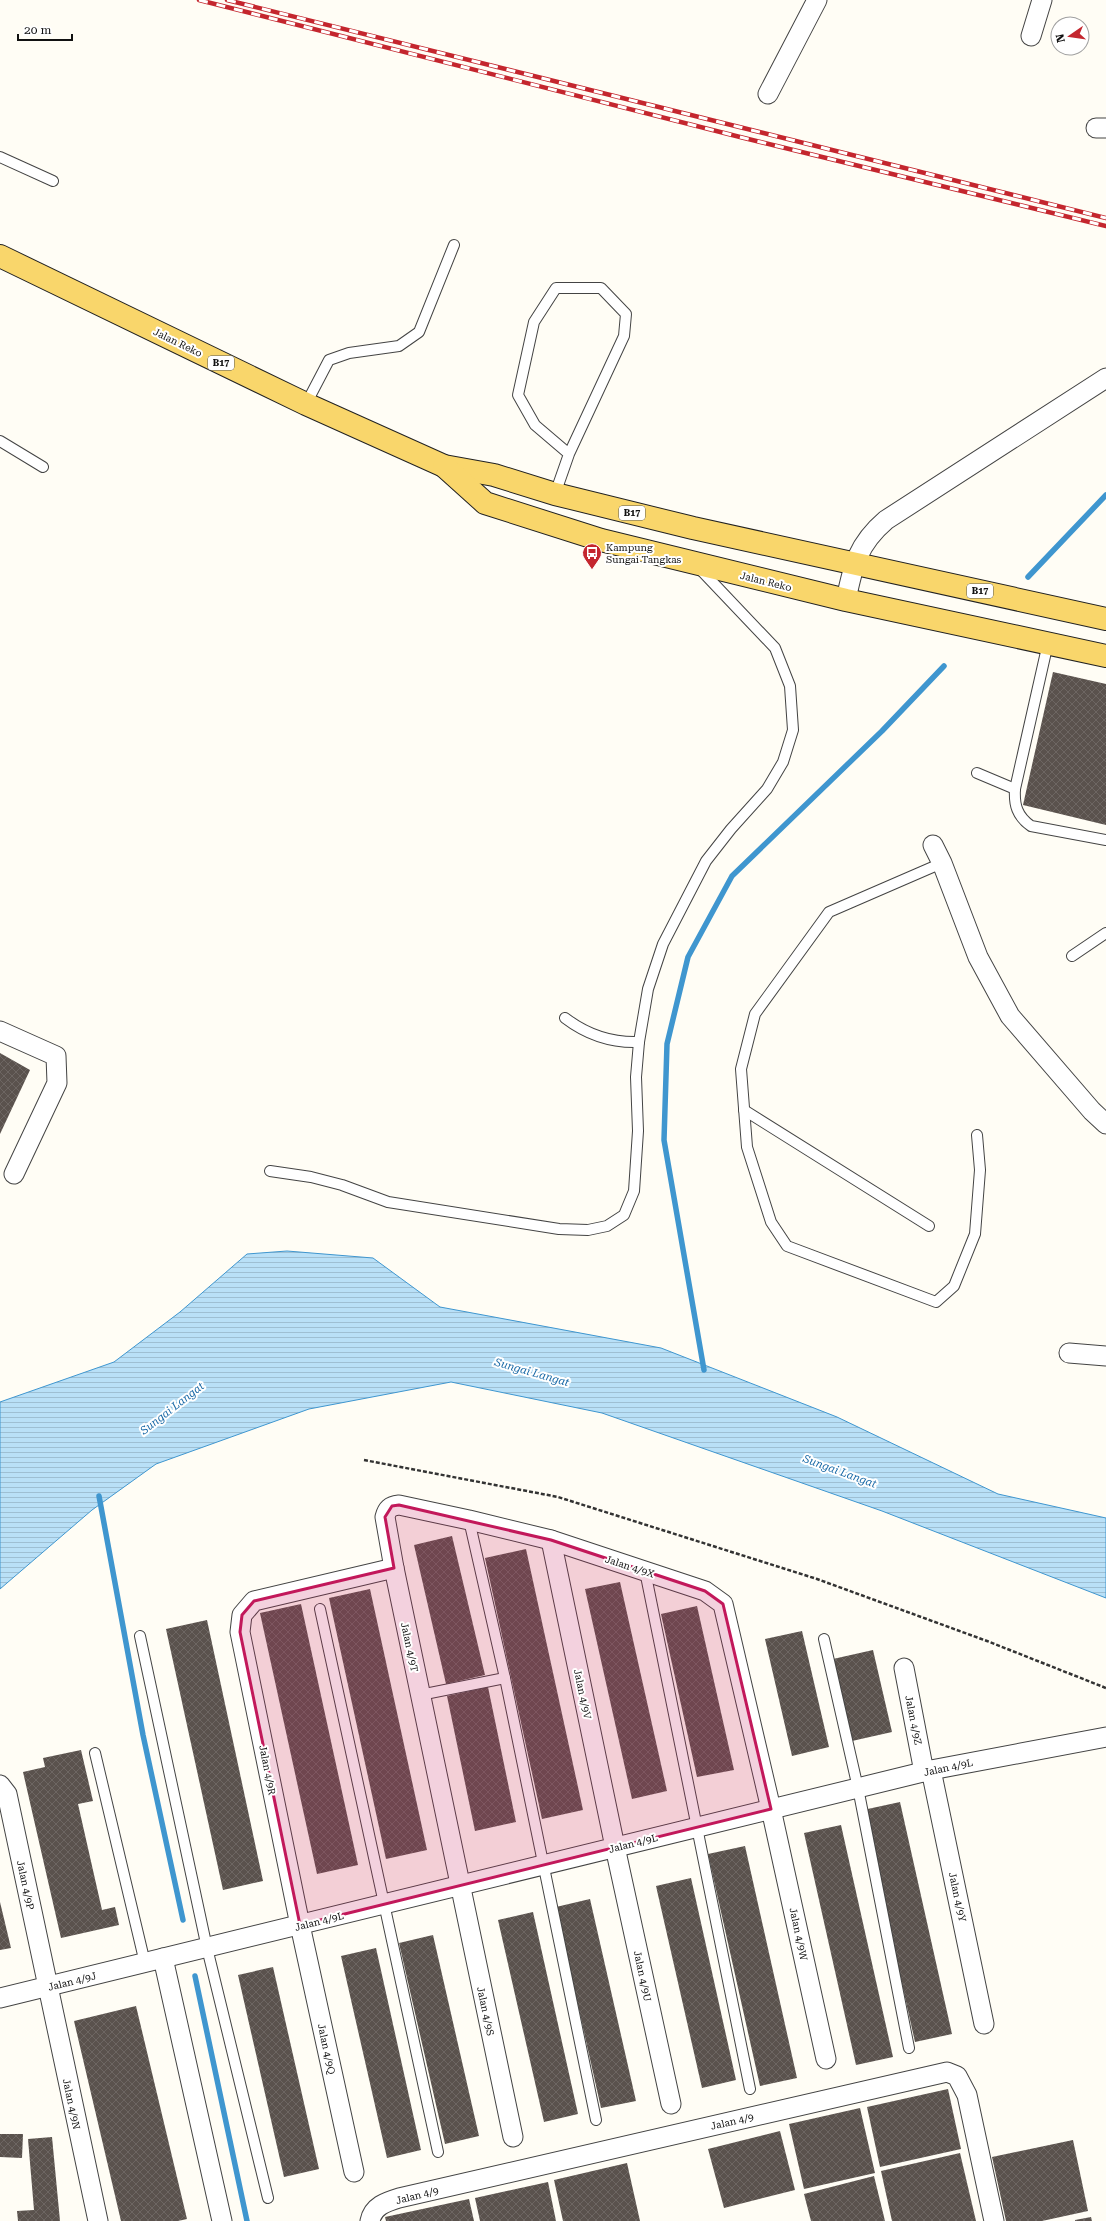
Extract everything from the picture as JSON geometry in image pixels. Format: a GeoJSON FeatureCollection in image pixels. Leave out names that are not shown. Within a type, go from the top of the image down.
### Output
{"type":"FeatureCollection","features":[{"type":"Feature","properties":{"kind":"main road","name":"Jalan Reko"},"geometry":{"type":"LineString","coordinates":[[0,256],[306,404],[444,466],[494,475],[555,494],[854,564],[1106,619]]}},
{"type":"Feature","properties":{"kind":"main road","name":"Jalan Reko"},"geometry":{"type":"LineString","coordinates":[[444,466],[485,503],[601,540],[846,600],[1106,656]]}},
{"type":"Feature","properties":{"kind":"street"},"geometry":{"type":"LineString","coordinates":[[768,94],[817,0]]}},
{"type":"Feature","properties":{"kind":"street"},"geometry":{"type":"LineString","coordinates":[[1030,36],[1042,0]]}},
{"type":"Feature","properties":{"kind":"street"},"geometry":{"type":"LineString","coordinates":[[846,600],[854,564],[863,544],[873,531],[886,520],[1106,378]]}},
{"type":"Feature","properties":{"kind":"street"},"geometry":{"type":"LineString","coordinates":[[933,845],[942,863],[978,957],[1010,1016],[1092,1111],[1106,1124]]}},
{"type":"Feature","properties":{"kind":"street"},"geometry":{"type":"LineString","coordinates":[[0,1031],[56,1056],[57,1083],[14,1174]]}},
{"type":"Feature","properties":{"kind":"street"},"geometry":{"type":"LineString","coordinates":[[1068,1353],[1106,1356]]}},
{"type":"Feature","properties":{"kind":"street","name":"Jalan 4/9X"},"geometry":{"type":"LineString","coordinates":[[394,1568],[385,1517],[387,1510],[392,1506],[399,1505],[551,1540],[706,1591],[723,1604],[771,1809]]}},
{"type":"Feature","properties":{"kind":"street","name":"Jalan 4/9V"},"geometry":{"type":"LineString","coordinates":[[551,1540],[615,1847]]}},
{"type":"Feature","properties":{"kind":"street","name":"Jalan 4/9R"},"geometry":{"type":"LineString","coordinates":[[300,1925],[240,1632],[242,1615],[254,1601],[394,1568]]}},
{"type":"Feature","properties":{"kind":"street","name":"Jalan 4/9T"},"geometry":{"type":"LineString","coordinates":[[394,1568],[460,1886]]}},
{"type":"Feature","properties":{"kind":"street","name":"Jalan 4/9Z"},"geometry":{"type":"LineString","coordinates":[[904,1668],[927,1771]]}},
{"type":"Feature","properties":{"kind":"street","name":"Jalan 4/9L"},"geometry":{"type":"LineString","coordinates":[[154,1961],[927,1771],[1106,1737]]}},
{"type":"Feature","properties":{"kind":"street","name":"Jalan 4/9Y"},"geometry":{"type":"LineString","coordinates":[[927,1771],[984,2024]]}},
{"type":"Feature","properties":{"kind":"street","name":"Jalan 4/9P"},"geometry":{"type":"LineString","coordinates":[[0,1785],[7,1794],[47,1987]]}},
{"type":"Feature","properties":{"kind":"street","name":"Jalan 4/9W"},"geometry":{"type":"LineString","coordinates":[[771,1809],[826,2059]]}},
{"type":"Feature","properties":{"kind":"street","name":"Jalan 4/9U"},"geometry":{"type":"LineString","coordinates":[[615,1847],[671,2104]]}},
{"type":"Feature","properties":{"kind":"street","name":"Jalan 4/9S"},"geometry":{"type":"LineString","coordinates":[[460,1886],[513,2137]]}},
{"type":"Feature","properties":{"kind":"street","name":"Jalan 4/9Q"},"geometry":{"type":"LineString","coordinates":[[300,1925],[354,2172]]}},
{"type":"Feature","properties":{"kind":"street"},"geometry":{"type":"LineString","coordinates":[[154,1961],[222,2221]]}},
{"type":"Feature","properties":{"kind":"street","name":"Jalan 4/9J"},"geometry":{"type":"LineString","coordinates":[[0,1998],[154,1961]]}},
{"type":"Feature","properties":{"kind":"street","name":"Jalan 4/9N"},"geometry":{"type":"LineString","coordinates":[[47,1987],[98,2221]]}},
{"type":"Feature","properties":{"kind":"street","name":"Jalan 4/9"},"geometry":{"type":"LineString","coordinates":[[370,2221],[375,2209],[386,2202],[399,2198],[928,2075],[947,2072],[957,2076],[964,2085],[968,2096],[994,2221]]}},
{"type":"Feature","properties":{"kind":"lane"},"geometry":{"type":"LineString","coordinates":[[0,158],[53,181]]}},
{"type":"Feature","properties":{"kind":"lane"},"geometry":{"type":"LineString","coordinates":[[306,404],[329,360],[349,353],[399,346],[419,332],[454,245]]}},
{"type":"Feature","properties":{"kind":"lane"},"geometry":{"type":"LineString","coordinates":[[555,494],[569,454],[624,336],[626,314],[601,288],[556,288],[534,322],[518,395],[535,425],[569,454]]}},
{"type":"Feature","properties":{"kind":"lane"},"geometry":{"type":"LineString","coordinates":[[0,441],[43,467]]}},
{"type":"Feature","properties":{"kind":"lane"},"geometry":{"type":"LineString","coordinates":[[270,1172],[310,1177],[342,1185],[396,1203],[559,1229],[588,1230],[607,1226],[624,1215],[634,1191],[638,1131],[636,1077],[639,1042],[648,989],[663,944],[684,900],[706,861],[767,789],[783,762],[793,730],[790,686],[775,648],[694,563]]}},
{"type":"Feature","properties":{"kind":"lane"},"geometry":{"type":"LineString","coordinates":[[1048,643],[1015,789],[1016,808],[1025,822],[1031,826],[1106,840]]}},
{"type":"Feature","properties":{"kind":"lane"},"geometry":{"type":"LineString","coordinates":[[977,773],[1015,789]]}},
{"type":"Feature","properties":{"kind":"lane"},"geometry":{"type":"LineString","coordinates":[[942,863],[829,912],[755,1014],[741,1069],[747,1147],[771,1222],[787,1246],[936,1302],[954,1286],[975,1234],[980,1170],[977,1135]]}},
{"type":"Feature","properties":{"kind":"lane"},"geometry":{"type":"LineString","coordinates":[[1072,956],[1106,932]]}},
{"type":"Feature","properties":{"kind":"lane"},"geometry":{"type":"LineString","coordinates":[[565,1018],[574,1025],[598,1036],[621,1042],[639,1042]]}},
{"type":"Feature","properties":{"kind":"lane"},"geometry":{"type":"LineString","coordinates":[[744,1110],[929,1226]]}},
{"type":"Feature","properties":{"kind":"lane"},"geometry":{"type":"LineString","coordinates":[[469,1520],[505,1678],[596,2120]]}},
{"type":"Feature","properties":{"kind":"lane"},"geometry":{"type":"LineString","coordinates":[[645,1572],[750,2089]]}},
{"type":"Feature","properties":{"kind":"lane"},"geometry":{"type":"LineString","coordinates":[[320,1610],[438,2152]]}},
{"type":"Feature","properties":{"kind":"lane"},"geometry":{"type":"LineString","coordinates":[[140,1636],[206,1948],[268,2198]]}},
{"type":"Feature","properties":{"kind":"lane"},"geometry":{"type":"LineString","coordinates":[[824,1639],[858,1788],[909,2048]]}},
{"type":"Feature","properties":{"kind":"lane"},"geometry":{"type":"LineString","coordinates":[[420,1695],[505,1678]]}},
{"type":"Feature","properties":{"kind":"lane"},"geometry":{"type":"LineString","coordinates":[[95,1753],[154,1961]]}},
{"type":"Feature","properties":{"kind":"path"},"geometry":{"type":"LineString","coordinates":[[364,1460],[558,1497],[817,1579],[986,1641],[1106,1688]]}},
{"type":"Feature","properties":{"kind":"highlighted area"},"geometry":{"type":"Polygon","coordinates":[[[399,1505],[551,1540],[705,1591],[723,1604],[771,1809],[300,1925],[240,1632],[242,1615],[254,1601],[394,1568],[385,1517],[392,1506],[399,1505]]]}},
{"type":"Feature","properties":{"kind":"water","name":"Sungai Langat"},"geometry":{"type":"Polygon","coordinates":[[[287,1251],[373,1258],[440,1307],[661,1348],[837,1417],[998,1494],[1106,1518],[1106,1598],[882,1511],[602,1413],[451,1382],[309,1409],[156,1464],[92,1510],[0,1589],[0,1402],[114,1362],[180,1312],[247,1254],[287,1251]]]}},
{"type":"Feature","properties":{"kind":"building"},"geometry":{"type":"Polygon","coordinates":[[[1053,672],[1106,684],[1106,825],[1023,805],[1053,672]]]}},
{"type":"Feature","properties":{"kind":"building"},"geometry":{"type":"Polygon","coordinates":[[[0,1053],[30,1070],[0,1134],[0,1053]]]}},
{"type":"Feature","properties":{"kind":"building"},"geometry":{"type":"Polygon","coordinates":[[[452,1536],[485,1675],[446,1684],[414,1545],[452,1536]]]}},
{"type":"Feature","properties":{"kind":"building"},"geometry":{"type":"Polygon","coordinates":[[[526,1549],[583,1810],[542,1819],[485,1558],[526,1549]]]}},
{"type":"Feature","properties":{"kind":"building"},"geometry":{"type":"Polygon","coordinates":[[[620,1582],[667,1791],[632,1799],[585,1589],[620,1582]]]}},
{"type":"Feature","properties":{"kind":"building"},"geometry":{"type":"Polygon","coordinates":[[[370,1589],[427,1850],[386,1859],[329,1598],[370,1589]]]}},
{"type":"Feature","properties":{"kind":"building"},"geometry":{"type":"Polygon","coordinates":[[[301,1604],[358,1865],[317,1874],[260,1613],[301,1604]]]}},
{"type":"Feature","properties":{"kind":"building"},"geometry":{"type":"Polygon","coordinates":[[[697,1606],[734,1770],[697,1777],[661,1614],[697,1606]]]}},
{"type":"Feature","properties":{"kind":"building"},"geometry":{"type":"Polygon","coordinates":[[[207,1620],[263,1881],[223,1890],[166,1629],[207,1620]]]}},
{"type":"Feature","properties":{"kind":"building"},"geometry":{"type":"Polygon","coordinates":[[[802,1631],[829,1747],[792,1756],[765,1639],[802,1631]]]}},
{"type":"Feature","properties":{"kind":"building"},"geometry":{"type":"Polygon","coordinates":[[[873,1650],[892,1732],[852,1741],[833,1659],[873,1650]]]}},
{"type":"Feature","properties":{"kind":"building"},"geometry":{"type":"Polygon","coordinates":[[[488,1687],[516,1822],[475,1831],[447,1696],[488,1687]]]}},
{"type":"Feature","properties":{"kind":"building"},"geometry":{"type":"Polygon","coordinates":[[[81,1750],[93,1801],[78,1804],[102,1910],[115,1907],[119,1925],[61,1938],[23,1772],[45,1767],[43,1758],[81,1750]]]}},
{"type":"Feature","properties":{"kind":"building"},"geometry":{"type":"Polygon","coordinates":[[[900,1802],[952,2034],[915,2042],[863,1810],[900,1802]]]}},
{"type":"Feature","properties":{"kind":"building"},"geometry":{"type":"Polygon","coordinates":[[[841,1825],[893,2057],[856,2065],[804,1833],[841,1825]]]}},
{"type":"Feature","properties":{"kind":"building"},"geometry":{"type":"Polygon","coordinates":[[[745,1846],[797,2078],[760,2086],[708,1854],[745,1846]]]}},
{"type":"Feature","properties":{"kind":"building"},"geometry":{"type":"Polygon","coordinates":[[[691,1878],[736,2080],[702,2088],[656,1886],[691,1878]]]}},
{"type":"Feature","properties":{"kind":"building"},"geometry":{"type":"Polygon","coordinates":[[[590,1899],[636,2101],[601,2108],[556,1907],[590,1899]]]}},
{"type":"Feature","properties":{"kind":"building"},"geometry":{"type":"Polygon","coordinates":[[[0,1902],[11,1948],[0,1950],[0,1902]]]}},
{"type":"Feature","properties":{"kind":"building"},"geometry":{"type":"Polygon","coordinates":[[[533,1912],[578,2114],[544,2122],[498,1920],[533,1912]]]}},
{"type":"Feature","properties":{"kind":"building"},"geometry":{"type":"Polygon","coordinates":[[[433,1935],[479,2136],[445,2144],[399,1943],[433,1935]]]}},
{"type":"Feature","properties":{"kind":"building"},"geometry":{"type":"Polygon","coordinates":[[[376,1948],[421,2150],[387,2158],[341,1956],[376,1948]]]}},
{"type":"Feature","properties":{"kind":"building"},"geometry":{"type":"Polygon","coordinates":[[[273,1967],[319,2169],[284,2177],[238,1975],[273,1967]]]}},
{"type":"Feature","properties":{"kind":"building"},"geometry":{"type":"Polygon","coordinates":[[[136,2006],[187,2219],[178,2221],[121,2221],[74,2021],[136,2006]]]}},
{"type":"Feature","properties":{"kind":"building"},"geometry":{"type":"Polygon","coordinates":[[[948,2089],[961,2149],[880,2167],[867,2107],[948,2089]]]}},
{"type":"Feature","properties":{"kind":"building"},"geometry":{"type":"Polygon","coordinates":[[[860,2108],[875,2173],[804,2189],[789,2124],[860,2108]]]}},
{"type":"Feature","properties":{"kind":"building"},"geometry":{"type":"Polygon","coordinates":[[[780,2131],[795,2190],[724,2208],[708,2149],[780,2131]]]}},
{"type":"Feature","properties":{"kind":"building"},"geometry":{"type":"Polygon","coordinates":[[[0,2134],[23,2134],[22,2158],[0,2157],[0,2134]]]}},
{"type":"Feature","properties":{"kind":"building"},"geometry":{"type":"Polygon","coordinates":[[[52,2137],[60,2221],[18,2221],[17,2211],[34,2210],[28,2139],[52,2137]]]}},
{"type":"Feature","properties":{"kind":"building"},"geometry":{"type":"Polygon","coordinates":[[[1073,2140],[1088,2211],[1042,2221],[1006,2221],[992,2157],[1073,2140]]]}},
{"type":"Feature","properties":{"kind":"building"},"geometry":{"type":"Polygon","coordinates":[[[960,2153],[976,2221],[892,2221],[881,2171],[960,2153]]]}},
{"type":"Feature","properties":{"kind":"building"},"geometry":{"type":"Polygon","coordinates":[[[627,2163],[640,2221],[563,2221],[554,2180],[627,2163]]]}},
{"type":"Feature","properties":{"kind":"building"},"geometry":{"type":"Polygon","coordinates":[[[874,2176],[885,2221],[811,2221],[804,2194],[874,2176]]]}},
{"type":"Feature","properties":{"kind":"building"},"geometry":{"type":"Polygon","coordinates":[[[548,2182],[556,2221],[480,2221],[475,2198],[548,2182]]]}},
{"type":"Feature","properties":{"kind":"building"},"geometry":{"type":"Polygon","coordinates":[[[469,2199],[474,2221],[386,2221],[385,2217],[469,2199]]]}},
{"type":"Feature","properties":{"kind":"building"},"geometry":{"type":"Polygon","coordinates":[[[1091,2217],[1092,2221],[1075,2221],[1075,2220],[1091,2217]]]}},
{"type":"Feature","properties":{"kind":"waterway"},"geometry":{"type":"LineString","coordinates":[[1028,577],[1106,495]]}},
{"type":"Feature","properties":{"kind":"waterway"},"geometry":{"type":"LineString","coordinates":[[704,1370],[664,1140],[667,1044],[688,957],[732,876],[882,731],[944,666]]}},
{"type":"Feature","properties":{"kind":"waterway"},"geometry":{"type":"LineString","coordinates":[[99,1496],[143,1735],[183,1920]]}},
{"type":"Feature","properties":{"kind":"waterway"},"geometry":{"type":"LineString","coordinates":[[195,1976],[247,2221]]}},
{"type":"Feature","properties":{"kind":"railway"},"geometry":{"type":"LineString","coordinates":[[199,0],[740,137],[1106,226]]}},
{"type":"Feature","properties":{"kind":"railway"},"geometry":{"type":"LineString","coordinates":[[227,0],[1106,218]]}},
{"type":"Feature","properties":{"kind":"place","name":"Kampung Sungai Tangkas"},"geometry":{"type":"Point","coordinates":[592,570]}}]}
